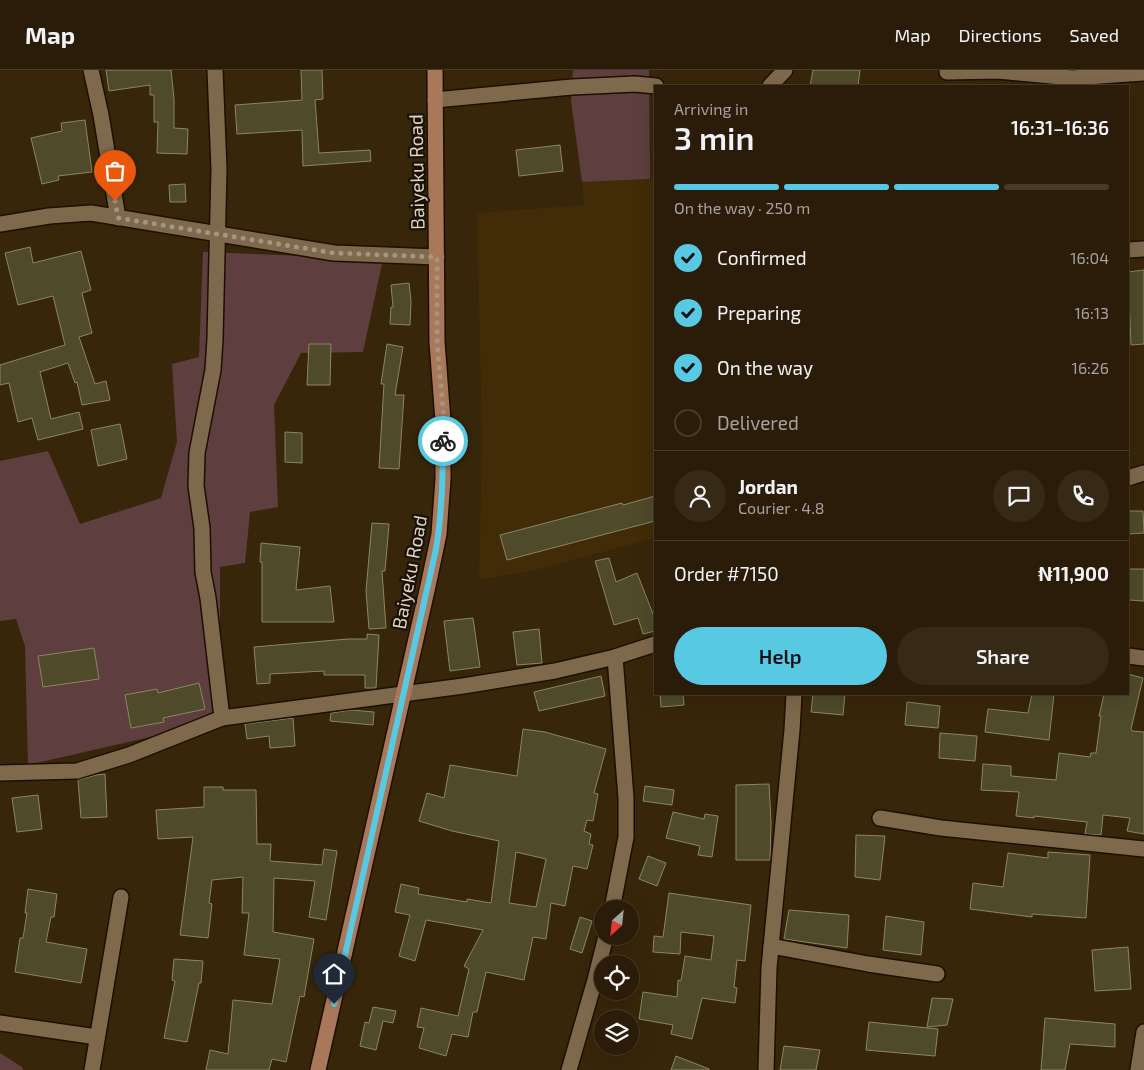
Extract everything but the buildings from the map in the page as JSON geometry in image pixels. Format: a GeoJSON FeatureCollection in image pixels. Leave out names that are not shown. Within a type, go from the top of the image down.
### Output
{"type":"FeatureCollection","features":[{"type":"Feature","properties":{"kind":"main road","name":"Baiyeku Road"},"geometry":{"type":"LineString","coordinates":[[318,1070],[404,693],[438,534],[443,478],[444,421],[437,342],[435,70]]}},
{"type":"Feature","properties":{"kind":"street"},"geometry":{"type":"LineString","coordinates":[[91,70],[101,115],[118,218]]}},
{"type":"Feature","properties":{"kind":"street"},"geometry":{"type":"LineString","coordinates":[[215,70],[219,169],[213,370],[197,453],[196,486],[202,528],[203,572],[208,598],[222,718]]}},
{"type":"Feature","properties":{"kind":"street"},"geometry":{"type":"LineString","coordinates":[[771,85],[785,70]]}},
{"type":"Feature","properties":{"kind":"street"},"geometry":{"type":"LineString","coordinates":[[948,76],[998,71],[1072,78],[1144,73]]}},
{"type":"Feature","properties":{"kind":"street"},"geometry":{"type":"LineString","coordinates":[[435,100],[581,87],[635,84],[654,86]]}},
{"type":"Feature","properties":{"kind":"street"},"geometry":{"type":"LineString","coordinates":[[0,224],[49,216],[90,213],[334,253],[437,257]]}},
{"type":"Feature","properties":{"kind":"street"},"geometry":{"type":"LineString","coordinates":[[1129,250],[1144,249]]}},
{"type":"Feature","properties":{"kind":"street"},"geometry":{"type":"LineString","coordinates":[[1129,478],[1144,473]]}},
{"type":"Feature","properties":{"kind":"street"},"geometry":{"type":"LineString","coordinates":[[0,773],[77,771],[129,755],[222,718],[463,686],[555,671],[614,657],[654,644]]}},
{"type":"Feature","properties":{"kind":"street"},"geometry":{"type":"LineString","coordinates":[[1129,656],[1144,658]]}},
{"type":"Feature","properties":{"kind":"street"},"geometry":{"type":"LineString","coordinates":[[614,657],[626,798],[626,837],[614,900]]}},
{"type":"Feature","properties":{"kind":"street"},"geometry":{"type":"LineString","coordinates":[[766,1070],[771,946],[794,695]]}},
{"type":"Feature","properties":{"kind":"street"},"geometry":{"type":"LineString","coordinates":[[880,818],[941,828],[1144,849]]}},
{"type":"Feature","properties":{"kind":"street"},"geometry":{"type":"LineString","coordinates":[[92,1070],[122,896]]}},
{"type":"Feature","properties":{"kind":"street"},"geometry":{"type":"LineString","coordinates":[[569,1070],[596,980],[604,945]]}},
{"type":"Feature","properties":{"kind":"street"},"geometry":{"type":"LineString","coordinates":[[771,946],[868,964],[937,974]]}},
{"type":"Feature","properties":{"kind":"street"},"geometry":{"type":"LineString","coordinates":[[0,1023],[97,1037]]}},
{"type":"Feature","properties":{"kind":"street"},"geometry":{"type":"LineString","coordinates":[[1138,1070],[1144,1032]]}},
{"type":"Feature","properties":{"kind":"shaded area"},"geometry":{"type":"Polygon","coordinates":[[[573,70],[649,70],[650,179],[582,182],[571,101],[573,70]]]}},
{"type":"Feature","properties":{"kind":"shaded area"},"geometry":{"type":"Polygon","coordinates":[[[654,179],[654,538],[539,569],[479,580],[482,440],[477,213],[584,205],[582,182],[654,179]]]}},
{"type":"Feature","properties":{"kind":"shaded area"},"geometry":{"type":"Polygon","coordinates":[[[203,252],[383,259],[363,352],[301,353],[274,405],[278,507],[250,512],[245,563],[220,567],[220,721],[28,765],[25,646],[16,619],[0,621],[0,461],[48,451],[80,524],[161,498],[177,442],[172,364],[199,357],[203,252]]]}},
{"type":"Feature","properties":{"kind":"shaded area"},"geometry":{"type":"Polygon","coordinates":[[[0,1053],[22,1067],[23,1070],[0,1070],[0,1053]]]}},
{"type":"Feature","properties":{"kind":"way so far"},"geometry":{"type":"LineString","coordinates":[[115,201],[118,218],[334,253],[437,257],[437,342],[444,421],[443,441]]}},
{"type":"Feature","properties":{"kind":"route"},"geometry":{"type":"LineString","coordinates":[[334,1004],[436,549],[443,478],[443,441]]}}]}
